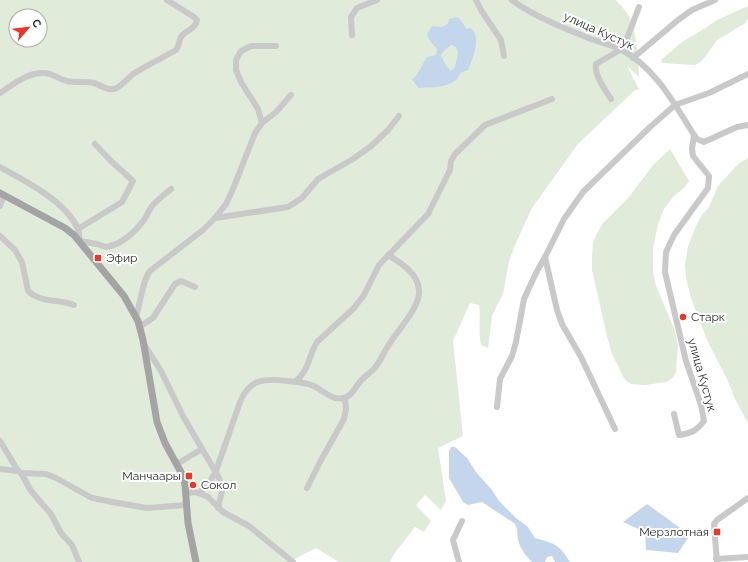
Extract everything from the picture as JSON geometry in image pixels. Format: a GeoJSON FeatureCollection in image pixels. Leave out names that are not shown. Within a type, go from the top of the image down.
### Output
{"type":"FeatureCollection","features":[{"type":"Feature","properties":{"kind":"main road"},"geometry":{"type":"LineString","coordinates":[[2,194],[65,228],[80,241],[92,259],[124,296],[136,317],[143,340],[157,422],[165,443],[183,476],[188,524],[196,562]]}},
{"type":"Feature","properties":{"kind":"street"},"geometry":{"type":"LineString","coordinates":[[0,93],[16,82],[32,74],[42,73],[51,74],[66,81],[99,84],[109,90],[114,90],[134,74],[176,50],[181,38],[196,25],[197,20],[194,17],[167,0]]}},
{"type":"Feature","properties":{"kind":"street"},"geometry":{"type":"LineString","coordinates":[[352,35],[352,17],[357,8],[377,0]]}},
{"type":"Feature","properties":{"kind":"street"},"geometry":{"type":"LineString","coordinates":[[476,0],[501,40],[504,56]]}},
{"type":"Feature","properties":{"kind":"street","name":"улица Кустук"},"geometry":{"type":"LineString","coordinates":[[512,0],[526,9],[570,30],[620,50],[633,58],[660,82],[694,135],[692,149],[693,156],[709,176],[708,188],[674,235],[666,252],[665,272],[686,361],[704,421],[691,433],[679,435],[674,414]]}},
{"type":"Feature","properties":{"kind":"street"},"geometry":{"type":"LineString","coordinates":[[633,58],[692,10],[715,0]]}},
{"type":"Feature","properties":{"kind":"street"},"geometry":{"type":"LineString","coordinates":[[611,99],[601,82],[595,67],[596,64],[620,50],[626,40],[639,7]]}},
{"type":"Feature","properties":{"kind":"street"},"geometry":{"type":"LineString","coordinates":[[262,123],[258,109],[241,82],[236,70],[236,60],[241,52],[251,46],[276,46]]}},
{"type":"Feature","properties":{"kind":"street"},"geometry":{"type":"LineString","coordinates":[[497,407],[500,379],[512,356],[524,299],[564,219],[583,192],[675,105],[709,92],[748,74]]}},
{"type":"Feature","properties":{"kind":"street"},"geometry":{"type":"LineString","coordinates":[[136,317],[146,275],[203,230],[215,218],[228,199],[242,168],[255,133],[262,123],[276,112],[291,96]]}},
{"type":"Feature","properties":{"kind":"street"},"geometry":{"type":"LineString","coordinates":[[295,382],[306,370],[317,342],[354,308],[364,295],[379,265],[428,214],[450,170],[451,161],[455,154],[485,125],[552,99]]}},
{"type":"Feature","properties":{"kind":"street"},"geometry":{"type":"LineString","coordinates":[[215,218],[288,207],[302,198],[318,178],[353,159],[370,147],[388,130],[399,116]]}},
{"type":"Feature","properties":{"kind":"street"},"geometry":{"type":"LineString","coordinates":[[694,135],[704,142],[736,127],[748,125]]}},
{"type":"Feature","properties":{"kind":"street"},"geometry":{"type":"LineString","coordinates":[[78,229],[122,202],[133,181],[95,144]]}},
{"type":"Feature","properties":{"kind":"street"},"geometry":{"type":"LineString","coordinates":[[0,167],[32,185],[60,205],[78,229],[80,241],[106,247],[125,239],[144,219],[160,197],[171,189]]}},
{"type":"Feature","properties":{"kind":"street"},"geometry":{"type":"LineString","coordinates":[[0,206],[2,194]]}},
{"type":"Feature","properties":{"kind":"street"},"geometry":{"type":"LineString","coordinates":[[0,236],[14,250],[22,262],[28,292],[41,300],[65,302],[74,305]]}},
{"type":"Feature","properties":{"kind":"street"},"geometry":{"type":"LineString","coordinates":[[199,492],[208,484],[216,472],[240,402],[247,389],[254,384],[266,380],[295,382],[313,386],[333,398],[345,398],[352,393],[358,383],[379,362],[410,314],[419,295],[418,285],[409,270],[403,264],[388,255]]}},
{"type":"Feature","properties":{"kind":"street"},"geometry":{"type":"LineString","coordinates":[[545,257],[557,310],[562,324],[581,357],[615,429]]}},
{"type":"Feature","properties":{"kind":"street"},"geometry":{"type":"LineString","coordinates":[[139,327],[153,318],[175,284],[181,281],[195,287]]}},
{"type":"Feature","properties":{"kind":"street"},"geometry":{"type":"LineString","coordinates":[[143,340],[161,371],[183,416],[219,478],[222,491],[218,508]]}},
{"type":"Feature","properties":{"kind":"street"},"geometry":{"type":"LineString","coordinates":[[307,488],[344,419],[346,409],[345,398]]}},
{"type":"Feature","properties":{"kind":"street"},"geometry":{"type":"LineString","coordinates":[[0,441],[31,491],[51,514],[61,534],[72,545],[80,562]]}},
{"type":"Feature","properties":{"kind":"street"},"geometry":{"type":"LineString","coordinates":[[177,464],[202,448]]}},
{"type":"Feature","properties":{"kind":"street"},"geometry":{"type":"LineString","coordinates":[[0,469],[46,474],[92,498],[152,508],[186,505]]}},
{"type":"Feature","properties":{"kind":"street"},"geometry":{"type":"LineString","coordinates":[[186,494],[199,492],[208,497],[218,508],[249,526],[293,562]]}},
{"type":"Feature","properties":{"kind":"street"},"geometry":{"type":"LineString","coordinates":[[748,498],[717,520],[714,524],[717,561],[748,557]]}},
{"type":"Feature","properties":{"kind":"street"},"geometry":{"type":"LineString","coordinates":[[459,562],[454,540],[462,521]]}},
{"type":"Feature","properties":{"kind":"green space"},"geometry":{"type":"Polygon","coordinates":[[[0,0],[616,0],[630,17],[634,30],[639,64],[639,77],[627,66],[639,89],[634,91],[578,144],[532,208],[509,261],[503,294],[492,316],[488,348],[481,345],[479,305],[470,303],[453,341],[463,436],[438,448],[446,501],[441,510],[425,495],[416,505],[431,521],[424,532],[415,527],[394,554],[390,562],[339,562],[316,548],[289,562],[0,562],[0,0]]]}},
{"type":"Feature","properties":{"kind":"green space"},"geometry":{"type":"Polygon","coordinates":[[[748,6],[748,19],[744,24],[717,40],[702,61],[695,65],[662,63],[661,60],[682,42],[717,20],[748,6]]]}},
{"type":"Feature","properties":{"kind":"green space"},"geometry":{"type":"Polygon","coordinates":[[[670,149],[689,181],[685,187],[673,197],[664,209],[658,224],[653,248],[653,271],[656,286],[675,331],[678,346],[676,372],[673,378],[666,382],[645,385],[631,384],[625,380],[612,354],[608,340],[592,270],[593,242],[603,223],[629,197],[654,164],[670,149]]]}},
{"type":"Feature","properties":{"kind":"green space"},"geometry":{"type":"Polygon","coordinates":[[[748,158],[748,423],[707,340],[691,298],[686,278],[685,265],[688,247],[695,228],[701,216],[709,207],[718,186],[738,164],[748,158]]]}},
{"type":"Feature","properties":{"kind":"water"},"geometry":{"type":"Polygon","coordinates":[[[458,17],[467,29],[471,28],[475,34],[476,47],[468,70],[460,73],[453,82],[448,85],[418,88],[412,79],[416,76],[427,57],[436,55],[437,49],[430,41],[427,34],[432,26],[442,27],[448,24],[449,19],[458,17]],[[451,45],[441,55],[446,66],[451,71],[455,67],[458,53],[456,47],[451,45]]]}},
{"type":"Feature","properties":{"kind":"water"},"geometry":{"type":"Polygon","coordinates":[[[451,447],[455,447],[467,458],[499,501],[516,518],[528,527],[535,538],[556,545],[570,562],[555,562],[552,556],[547,557],[545,562],[532,562],[520,545],[517,529],[514,523],[482,502],[468,505],[463,502],[449,478],[449,451],[451,447]]]}},
{"type":"Feature","properties":{"kind":"water"},"geometry":{"type":"Polygon","coordinates":[[[647,504],[690,535],[678,553],[646,550],[645,532],[623,522],[647,504]]]}},
{"type":"Feature","properties":{"kind":"place","name":"Эфир"},"geometry":{"type":"Point","coordinates":[98,258]}},
{"type":"Feature","properties":{"kind":"place","name":"Старк"},"geometry":{"type":"Point","coordinates":[683,317]}},
{"type":"Feature","properties":{"kind":"place","name":"Манчаары"},"geometry":{"type":"Point","coordinates":[189,476]}},
{"type":"Feature","properties":{"kind":"place","name":"Сокол"},"geometry":{"type":"Point","coordinates":[193,485]}},
{"type":"Feature","properties":{"kind":"place","name":"Мерзлотная"},"geometry":{"type":"Point","coordinates":[717,532]}}]}
